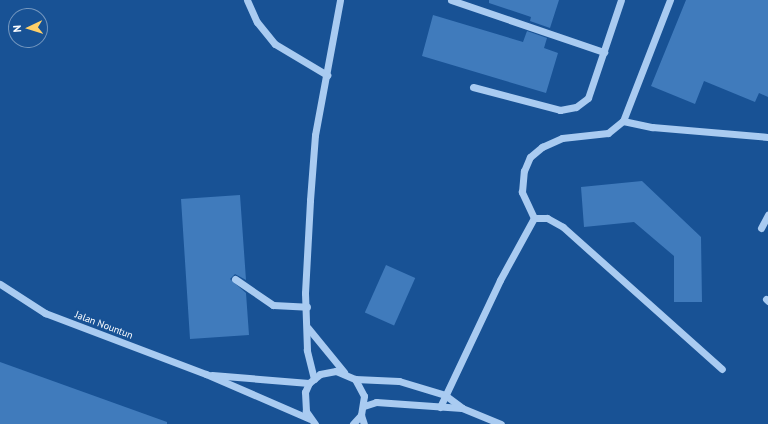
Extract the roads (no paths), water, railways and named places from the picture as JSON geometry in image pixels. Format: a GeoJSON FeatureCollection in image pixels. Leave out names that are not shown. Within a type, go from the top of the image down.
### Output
{"type":"FeatureCollection","features":[{"type":"Feature","properties":{"kind":"street"},"geometry":{"type":"LineString","coordinates":[[247,0],[258,22],[275,44],[327,74]]}},
{"type":"Feature","properties":{"kind":"street"},"geometry":{"type":"LineString","coordinates":[[312,381],[307,350],[308,327],[305,293],[315,135],[340,0]]}},
{"type":"Feature","properties":{"kind":"street"},"geometry":{"type":"LineString","coordinates":[[451,0],[604,52]]}},
{"type":"Feature","properties":{"kind":"street"},"geometry":{"type":"LineString","coordinates":[[473,87],[560,110],[576,107],[588,98],[621,0]]}},
{"type":"Feature","properties":{"kind":"street"},"geometry":{"type":"LineString","coordinates":[[534,218],[522,192],[524,171],[530,157],[542,147],[562,138],[608,133],[623,121],[670,0]]}},
{"type":"Feature","properties":{"kind":"street"},"geometry":{"type":"LineString","coordinates":[[623,121],[652,127],[768,137]]}},
{"type":"Feature","properties":{"kind":"street"},"geometry":{"type":"LineString","coordinates":[[761,228],[768,216]]}},
{"type":"Feature","properties":{"kind":"street"},"geometry":{"type":"LineString","coordinates":[[534,218],[547,218],[563,228],[722,369]]}},
{"type":"Feature","properties":{"kind":"street"},"geometry":{"type":"LineString","coordinates":[[440,407],[534,218]]}},
{"type":"Feature","properties":{"kind":"street"},"geometry":{"type":"LineString","coordinates":[[235,279],[274,305],[307,306]]}},
{"type":"Feature","properties":{"kind":"street","name":"Jalan Nountun"},"geometry":{"type":"LineString","coordinates":[[0,284],[45,313],[206,374],[313,422]]}},
{"type":"Feature","properties":{"kind":"street"},"geometry":{"type":"LineString","coordinates":[[308,327],[344,372],[355,379],[364,396],[364,406],[360,415],[353,424]]}},
{"type":"Feature","properties":{"kind":"street","name":"Jalan Nountun"},"geometry":{"type":"LineString","coordinates":[[206,374],[312,381],[328,371],[344,372]]}},
{"type":"Feature","properties":{"kind":"street"},"geometry":{"type":"LineString","coordinates":[[355,379],[399,381],[445,395],[462,408],[501,424]]}},
{"type":"Feature","properties":{"kind":"street","name":"Jalan Nountun"},"geometry":{"type":"LineString","coordinates":[[312,381],[304,402],[313,422]]}},
{"type":"Feature","properties":{"kind":"street"},"geometry":{"type":"LineString","coordinates":[[364,406],[376,402],[462,408]]}},
{"type":"Feature","properties":{"kind":"street"},"geometry":{"type":"LineString","coordinates":[[360,415],[364,424]]}}]}
